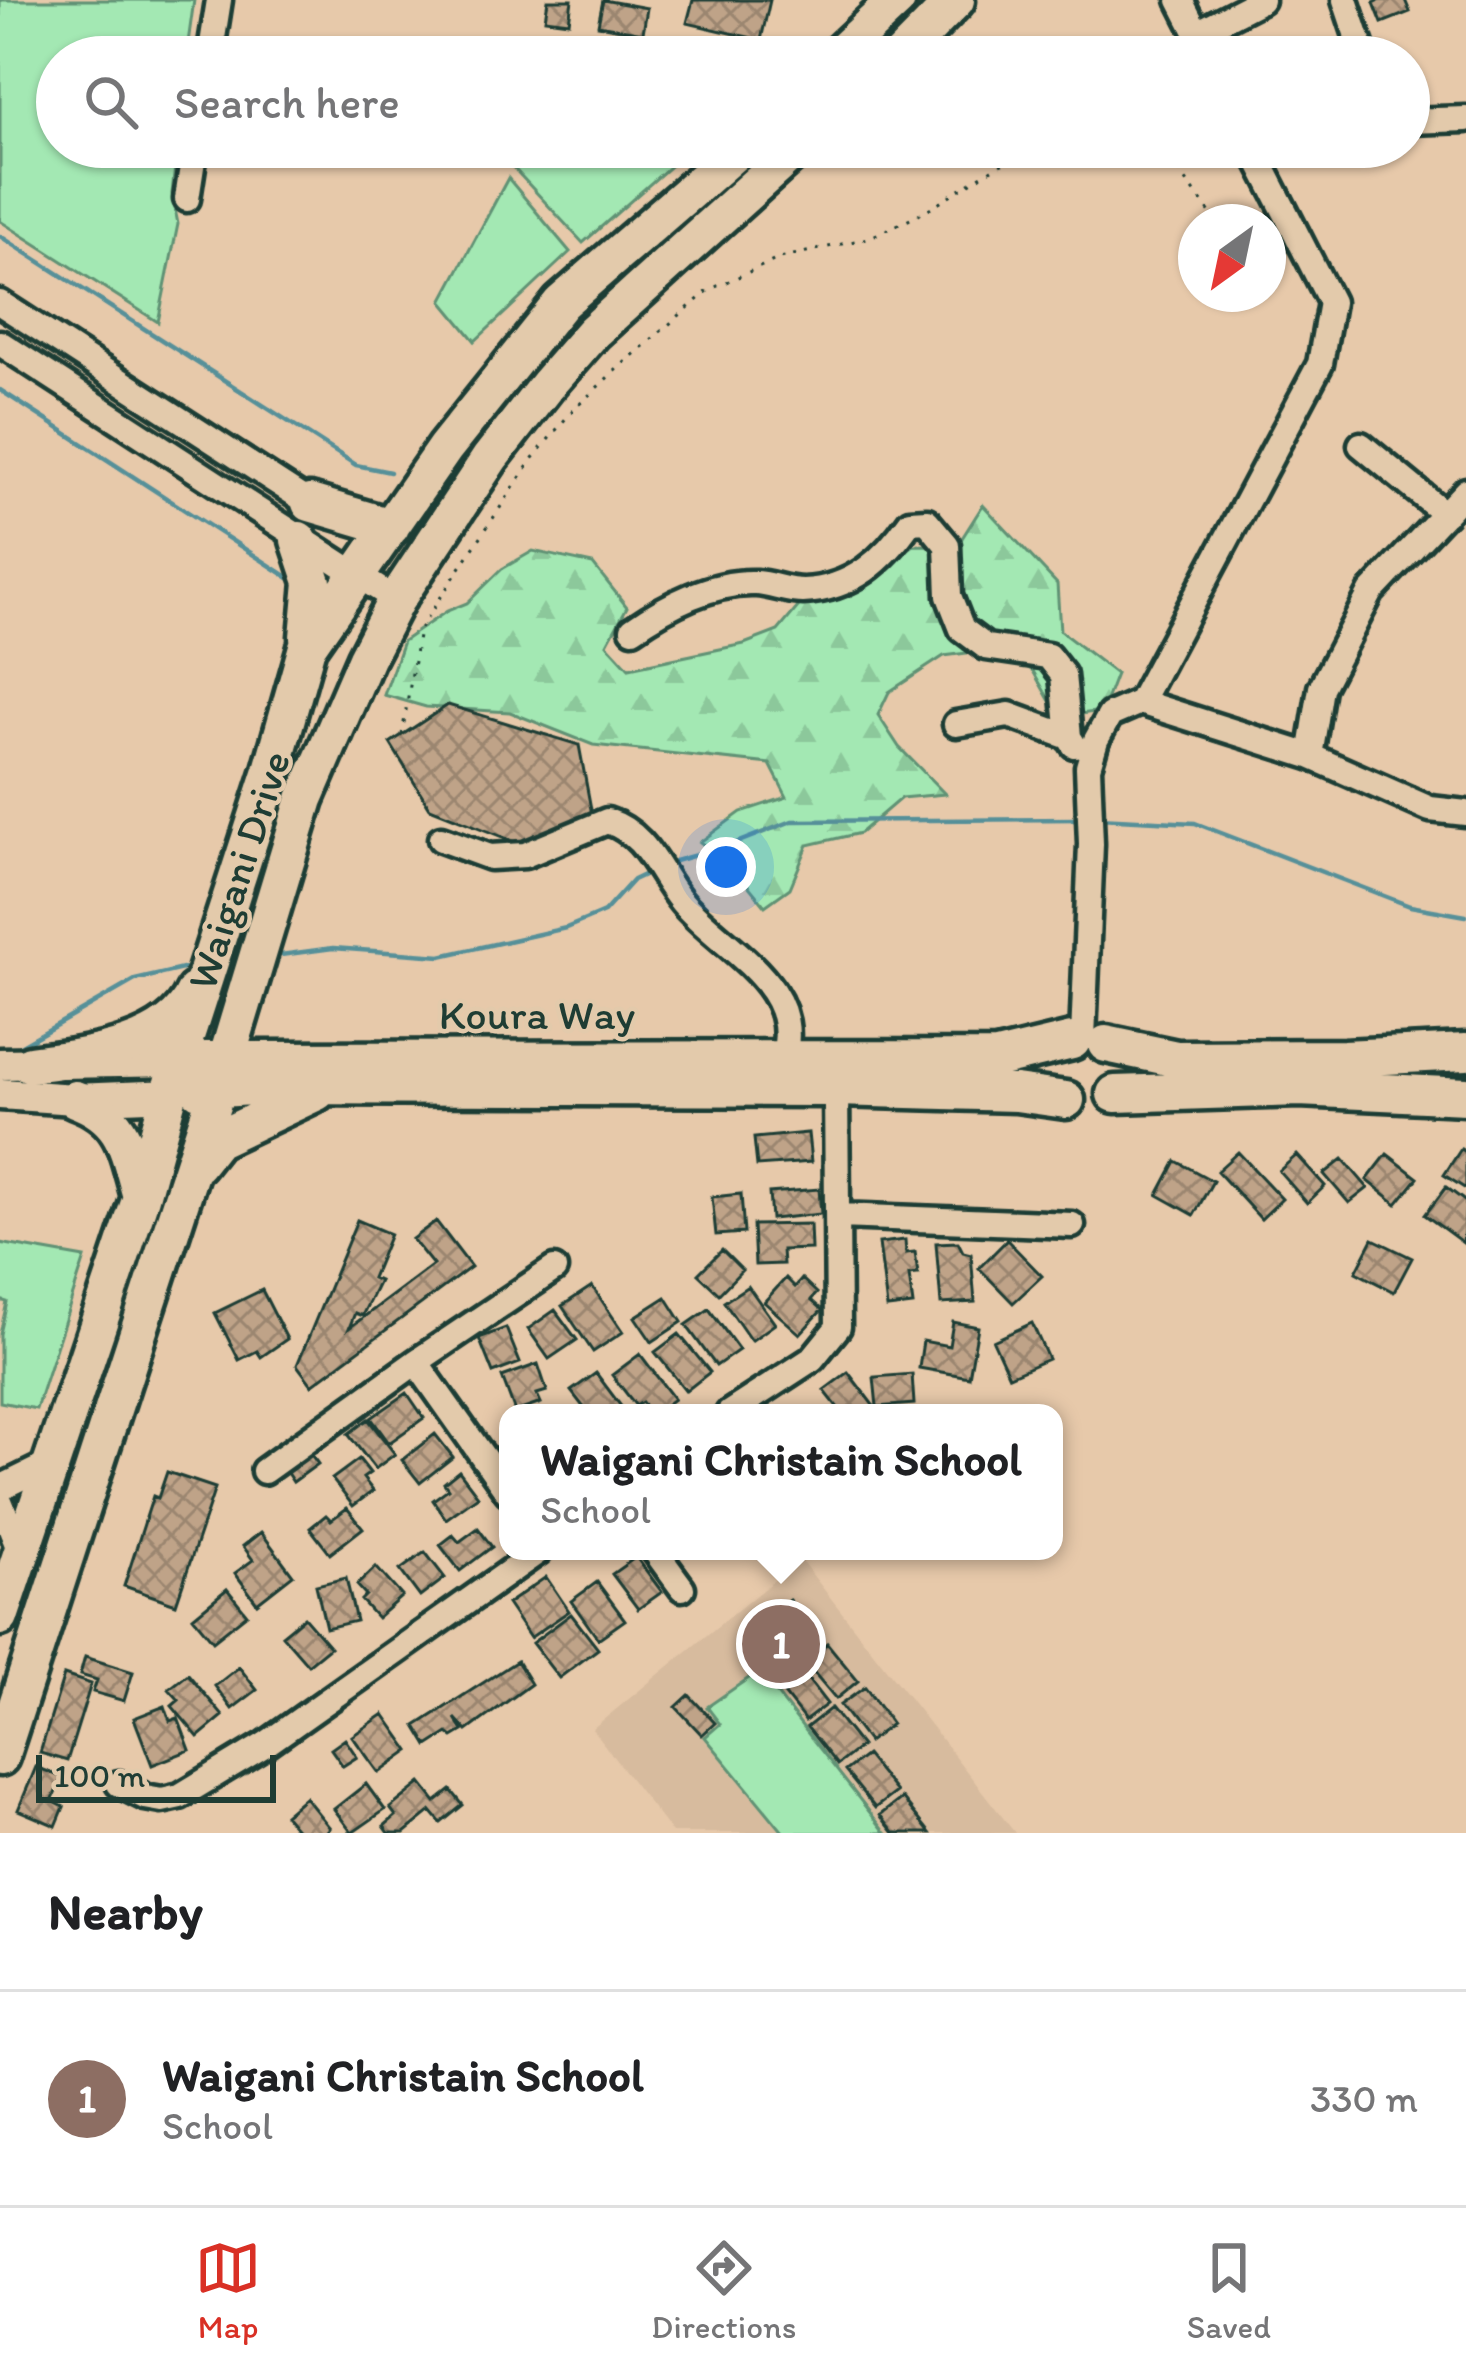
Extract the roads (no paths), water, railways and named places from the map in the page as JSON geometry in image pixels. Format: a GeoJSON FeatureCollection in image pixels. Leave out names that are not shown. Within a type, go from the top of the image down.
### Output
{"type":"FeatureCollection","features":[{"type":"Feature","properties":{"kind":"highway"},"geometry":{"type":"LineString","coordinates":[[858,36],[897,0]]}},
{"type":"Feature","properties":{"kind":"highway"},"geometry":{"type":"LineString","coordinates":[[921,36],[956,0]]}},
{"type":"Feature","properties":{"kind":"highway","name":"Waigani Drive"},"geometry":{"type":"LineString","coordinates":[[0,1617],[142,1197],[155,1137],[307,647],[495,383],[561,303],[718,168]]}},
{"type":"Feature","properties":{"kind":"highway","name":"Waigani Drive"},"geometry":{"type":"LineString","coordinates":[[0,1757],[312,782],[366,658],[406,586],[490,458],[593,332],[775,168]]}},
{"type":"Feature","properties":{"kind":"highway"},"geometry":{"type":"LineString","coordinates":[[310,502],[373,549]]}},
{"type":"Feature","properties":{"kind":"highway"},"geometry":{"type":"LineString","coordinates":[[299,540],[313,583],[307,647]]}},
{"type":"Feature","properties":{"kind":"highway"},"geometry":{"type":"LineString","coordinates":[[15,1064],[94,1056],[164,1026],[190,1000],[212,951]]}},
{"type":"Feature","properties":{"kind":"highway"},"geometry":{"type":"LineString","coordinates":[[254,968],[259,1031],[276,1060]]}},
{"type":"Feature","properties":{"kind":"highway"},"geometry":{"type":"LineString","coordinates":[[1087,1041],[1121,1062],[1121,1084],[1115,1094],[1108,1102],[1087,1108],[1066,1100],[1053,1082],[1052,1070],[1062,1048],[1087,1041]]}},
{"type":"Feature","properties":{"kind":"highway","name":"Koura Way"},"geometry":{"type":"LineString","coordinates":[[175,1078],[276,1060],[998,1059],[1087,1041],[1177,1059],[1466,1052]]}},
{"type":"Feature","properties":{"kind":"highway","name":"Koura Way"},"geometry":{"type":"LineString","coordinates":[[221,1073],[326,1088],[836,1088],[1016,1093],[1066,1100]]}},
{"type":"Feature","properties":{"kind":"highway"},"geometry":{"type":"LineString","coordinates":[[187,1178],[216,1140],[326,1088]]}},
{"type":"Feature","properties":{"kind":"highway"},"geometry":{"type":"LineString","coordinates":[[1115,1094],[1299,1088],[1466,1096]]}},
{"type":"Feature","properties":{"kind":"highway"},"geometry":{"type":"LineString","coordinates":[[75,1099],[111,1118],[128,1150],[142,1197]]}},
{"type":"Feature","properties":{"kind":"main road","name":"Koura Way"},"geometry":{"type":"LineString","coordinates":[[15,1064],[175,1078]]}},
{"type":"Feature","properties":{"kind":"main road","name":"Koura Way"},"geometry":{"type":"LineString","coordinates":[[0,1094],[75,1099],[175,1078]]}},
{"type":"Feature","properties":{"kind":"street"},"geometry":{"type":"LineString","coordinates":[[213,36],[219,0]]}},
{"type":"Feature","properties":{"kind":"street"},"geometry":{"type":"LineString","coordinates":[[1180,0],[1198,36]]}},
{"type":"Feature","properties":{"kind":"street"},"geometry":{"type":"LineString","coordinates":[[1197,33],[1261,0]]}},
{"type":"Feature","properties":{"kind":"street"},"geometry":{"type":"LineString","coordinates":[[1345,0],[1357,36]]}},
{"type":"Feature","properties":{"kind":"street"},"geometry":{"type":"LineString","coordinates":[[1430,120],[1466,119]]}},
{"type":"Feature","properties":{"kind":"street"},"geometry":{"type":"LineString","coordinates":[[187,199],[192,168]]}},
{"type":"Feature","properties":{"kind":"street"},"geometry":{"type":"LineString","coordinates":[[1087,1041],[1088,767],[1096,740],[1110,715],[1140,702],[1320,364],[1330,302],[1262,168]]}},
{"type":"Feature","properties":{"kind":"street"},"geometry":{"type":"LineString","coordinates":[[0,303],[310,502]]}},
{"type":"Feature","properties":{"kind":"street"},"geometry":{"type":"LineString","coordinates":[[0,343],[299,540],[373,549],[406,586]]}},
{"type":"Feature","properties":{"kind":"street"},"geometry":{"type":"LineString","coordinates":[[1360,445],[1445,514]]}},
{"type":"Feature","properties":{"kind":"street"},"geometry":{"type":"LineString","coordinates":[[1310,756],[1321,688],[1371,592],[1466,491]]}},
{"type":"Feature","properties":{"kind":"street"},"geometry":{"type":"LineString","coordinates":[[633,629],[661,609],[713,590],[753,583],[803,591],[856,579],[889,552],[910,522],[927,521],[947,544],[950,596],[962,628],[986,647],[1048,656],[1063,675],[1069,737],[1088,767]]}},
{"type":"Feature","properties":{"kind":"street"},"geometry":{"type":"LineString","coordinates":[[1140,702],[1310,756],[1430,809],[1466,813]]}},
{"type":"Feature","properties":{"kind":"street"},"geometry":{"type":"LineString","coordinates":[[956,724],[1009,715],[1069,737]]}},
{"type":"Feature","properties":{"kind":"street"},"geometry":{"type":"LineString","coordinates":[[441,839],[490,857],[525,855],[608,821],[639,838],[682,902],[747,960],[776,997],[786,1018],[788,1040],[783,1059]]}},
{"type":"Feature","properties":{"kind":"street"},"geometry":{"type":"LineString","coordinates":[[743,1404],[812,1359],[838,1327],[836,1088]]}},
{"type":"Feature","properties":{"kind":"street"},"geometry":{"type":"LineString","coordinates":[[839,1216],[1072,1225]]}},
{"type":"Feature","properties":{"kind":"street"},"geometry":{"type":"LineString","coordinates":[[264,1471],[554,1269]]}},
{"type":"Feature","properties":{"kind":"street"},"geometry":{"type":"LineString","coordinates":[[416,1362],[499,1479]]}},
{"type":"Feature","properties":{"kind":"street"},"geometry":{"type":"LineString","coordinates":[[0,1488],[52,1463]]}},
{"type":"Feature","properties":{"kind":"street"},"geometry":{"type":"LineString","coordinates":[[0,1501],[21,1554]]}},
{"type":"Feature","properties":{"kind":"street"},"geometry":{"type":"LineString","coordinates":[[118,1784],[145,1797],[180,1796],[266,1744],[526,1560]]}},
{"type":"Feature","properties":{"kind":"street"},"geometry":{"type":"LineString","coordinates":[[662,1560],[682,1588]]}},
{"type":"Feature","properties":{"kind":"waterway"},"geometry":{"type":"LineString","coordinates":[[0,236],[356,465],[390,472]]}},
{"type":"Feature","properties":{"kind":"waterway"},"geometry":{"type":"LineString","coordinates":[[0,390],[297,583]]}},
{"type":"Feature","properties":{"kind":"waterway"},"geometry":{"type":"LineString","coordinates":[[1098,818],[1195,823],[1410,906],[1466,916]]}},
{"type":"Feature","properties":{"kind":"waterway"},"geometry":{"type":"LineString","coordinates":[[668,863],[792,821],[1081,819]]}},
{"type":"Feature","properties":{"kind":"waterway"},"geometry":{"type":"LineString","coordinates":[[273,956],[333,948],[441,956],[566,928],[604,912],[633,880],[652,871]]}},
{"type":"Feature","properties":{"kind":"waterway"},"geometry":{"type":"LineString","coordinates":[[13,1050],[135,980],[191,967]]}},
{"type":"Feature","properties":{"kind":"place","name":"Waigani Christain School"},"geometry":{"type":"Point","coordinates":[781,1644]}}]}
